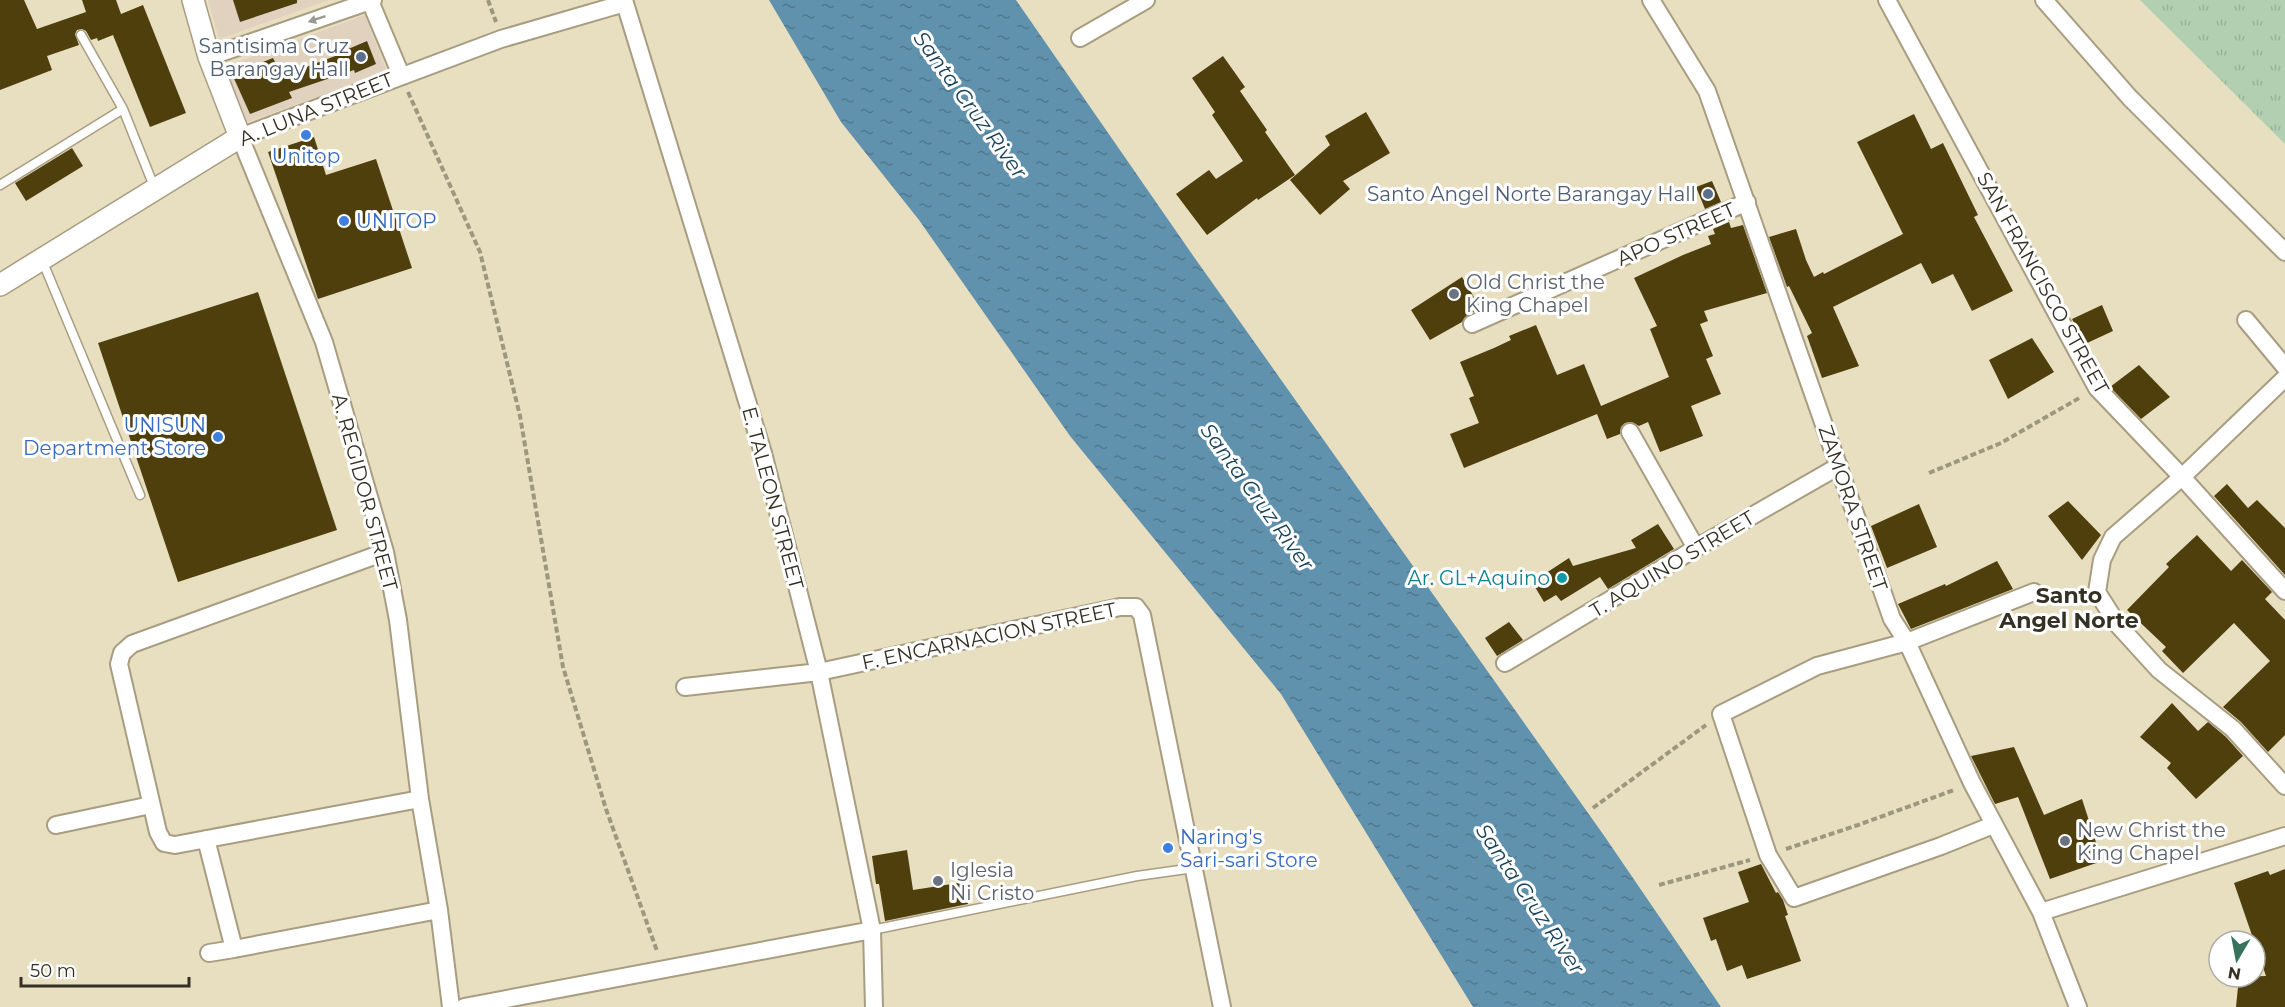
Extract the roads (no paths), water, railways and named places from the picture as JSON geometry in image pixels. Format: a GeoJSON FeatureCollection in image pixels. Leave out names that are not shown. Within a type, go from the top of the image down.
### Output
{"type":"FeatureCollection","features":[{"type":"Feature","properties":{"kind":"street","name":"A. REGIDOR STREET"},"geometry":{"type":"LineString","coordinates":[[193,0],[209,57],[324,342],[385,552],[398,620],[420,799],[439,910],[451,1007]]}},
{"type":"Feature","properties":{"kind":"street"},"geometry":{"type":"LineString","coordinates":[[209,57],[371,0],[401,75]]}},
{"type":"Feature","properties":{"kind":"street"},"geometry":{"type":"LineString","coordinates":[[1080,38],[1146,0]]}},
{"type":"Feature","properties":{"kind":"street","name":"ZAMORA STREET"},"geometry":{"type":"LineString","coordinates":[[1651,0],[1707,91],[1892,619],[1907,642],[1993,825],[2042,912],[2078,1007]]}},
{"type":"Feature","properties":{"kind":"street","name":"SAN FRANCISCO STREET"},"geometry":{"type":"LineString","coordinates":[[1887,0],[2097,388],[2182,477],[2285,591]]}},
{"type":"Feature","properties":{"kind":"street"},"geometry":{"type":"LineString","coordinates":[[2044,0],[2130,98],[2285,252]]}},
{"type":"Feature","properties":{"kind":"street","name":"A. LUNA STREET"},"geometry":{"type":"LineString","coordinates":[[0,285],[240,137],[501,39],[625,2]]}},
{"type":"Feature","properties":{"kind":"street","name":"E. TALEON STREET"},"geometry":{"type":"LineString","coordinates":[[625,2],[763,453],[819,672],[872,930],[874,1007]]}},
{"type":"Feature","properties":{"kind":"street","name":"APO STREET"},"geometry":{"type":"LineString","coordinates":[[1472,324],[1747,202]]}},
{"type":"Feature","properties":{"kind":"street"},"geometry":{"type":"LineString","coordinates":[[2246,320],[2285,367]]}},
{"type":"Feature","properties":{"kind":"street"},"geometry":{"type":"LineString","coordinates":[[2285,378],[2182,477],[2113,537],[2102,560],[2097,592],[2118,625],[2159,670],[2233,729],[2285,786]]}},
{"type":"Feature","properties":{"kind":"street"},"geometry":{"type":"LineString","coordinates":[[1630,432],[1696,548]]}},
{"type":"Feature","properties":{"kind":"street","name":"T. AQUINO STREET"},"geometry":{"type":"LineString","coordinates":[[1505,663],[1696,548],[1839,466]]}},
{"type":"Feature","properties":{"kind":"street"},"geometry":{"type":"LineString","coordinates":[[385,552],[132,645],[122,653],[119,664],[151,805],[158,832],[164,843],[175,845],[420,799]]}},
{"type":"Feature","properties":{"kind":"street"},"geometry":{"type":"LineString","coordinates":[[1993,825],[1941,846],[1794,898],[1768,855],[1721,714],[1817,666],[1907,642],[2034,592]]}},
{"type":"Feature","properties":{"kind":"street","name":"F. ENCARNACION STREET"},"geometry":{"type":"LineString","coordinates":[[685,687],[819,672],[1120,607],[1136,607],[1142,615],[1222,1007]]}},
{"type":"Feature","properties":{"kind":"street"},"geometry":{"type":"LineString","coordinates":[[56,825],[151,805]]}},
{"type":"Feature","properties":{"kind":"street"},"geometry":{"type":"LineString","coordinates":[[2042,912],[2285,836]]}},
{"type":"Feature","properties":{"kind":"street"},"geometry":{"type":"LineString","coordinates":[[206,839],[234,949]]}},
{"type":"Feature","properties":{"kind":"street"},"geometry":{"type":"LineString","coordinates":[[209,953],[439,910]]}},
{"type":"Feature","properties":{"kind":"street"},"geometry":{"type":"LineString","coordinates":[[464,1007],[872,930]]}},
{"type":"Feature","properties":{"kind":"lane"},"geometry":{"type":"LineString","coordinates":[[81,35],[123,109],[155,189]]}},
{"type":"Feature","properties":{"kind":"lane"},"geometry":{"type":"LineString","coordinates":[[0,185],[123,109]]}},
{"type":"Feature","properties":{"kind":"lane"},"geometry":{"type":"LineString","coordinates":[[41,259],[140,495]]}},
{"type":"Feature","properties":{"kind":"lane"},"geometry":{"type":"LineString","coordinates":[[872,930],[1137,876],[1194,868]]}},
{"type":"Feature","properties":{"kind":"water","name":"Santa Cruz River"},"geometry":{"type":"Polygon","coordinates":[[[769,0],[1016,0],[1194,257],[1605,837],[1721,1007],[1473,1007],[1281,694],[1070,436],[919,220],[841,122],[769,0]]]}},
{"type":"Feature","properties":{"kind":"place","name":"Santisima Cruz Barangay Hall"},"geometry":{"type":"Point","coordinates":[361,57]}},
{"type":"Feature","properties":{"kind":"place","name":"Unitop"},"geometry":{"type":"Point","coordinates":[306,135]}},
{"type":"Feature","properties":{"kind":"place","name":"Santo Angel Norte Barangay Hall"},"geometry":{"type":"Point","coordinates":[1708,194]}},
{"type":"Feature","properties":{"kind":"place","name":"UNITOP"},"geometry":{"type":"Point","coordinates":[344,221]}},
{"type":"Feature","properties":{"kind":"place","name":"Old Christ the King Chapel"},"geometry":{"type":"Point","coordinates":[1454,294]}},
{"type":"Feature","properties":{"kind":"place","name":"UNISUN Department Store"},"geometry":{"type":"Point","coordinates":[218,437]}},
{"type":"Feature","properties":{"kind":"place","name":"Ar. GL+Aquino"},"geometry":{"type":"Point","coordinates":[1562,578]}},
{"type":"Feature","properties":{"kind":"place","name":"New Christ the King Chapel"},"geometry":{"type":"Point","coordinates":[2065,841]}},
{"type":"Feature","properties":{"kind":"place","name":"Naring's Sari-sari Store"},"geometry":{"type":"Point","coordinates":[1168,848]}},
{"type":"Feature","properties":{"kind":"place","name":"Iglesia Ni Cristo"},"geometry":{"type":"Point","coordinates":[938,881]}},
{"type":"Feature","properties":{"kind":"district","name":"Santo Angel Norte"},"geometry":{"type":"Point","coordinates":[2069,608]}}]}
